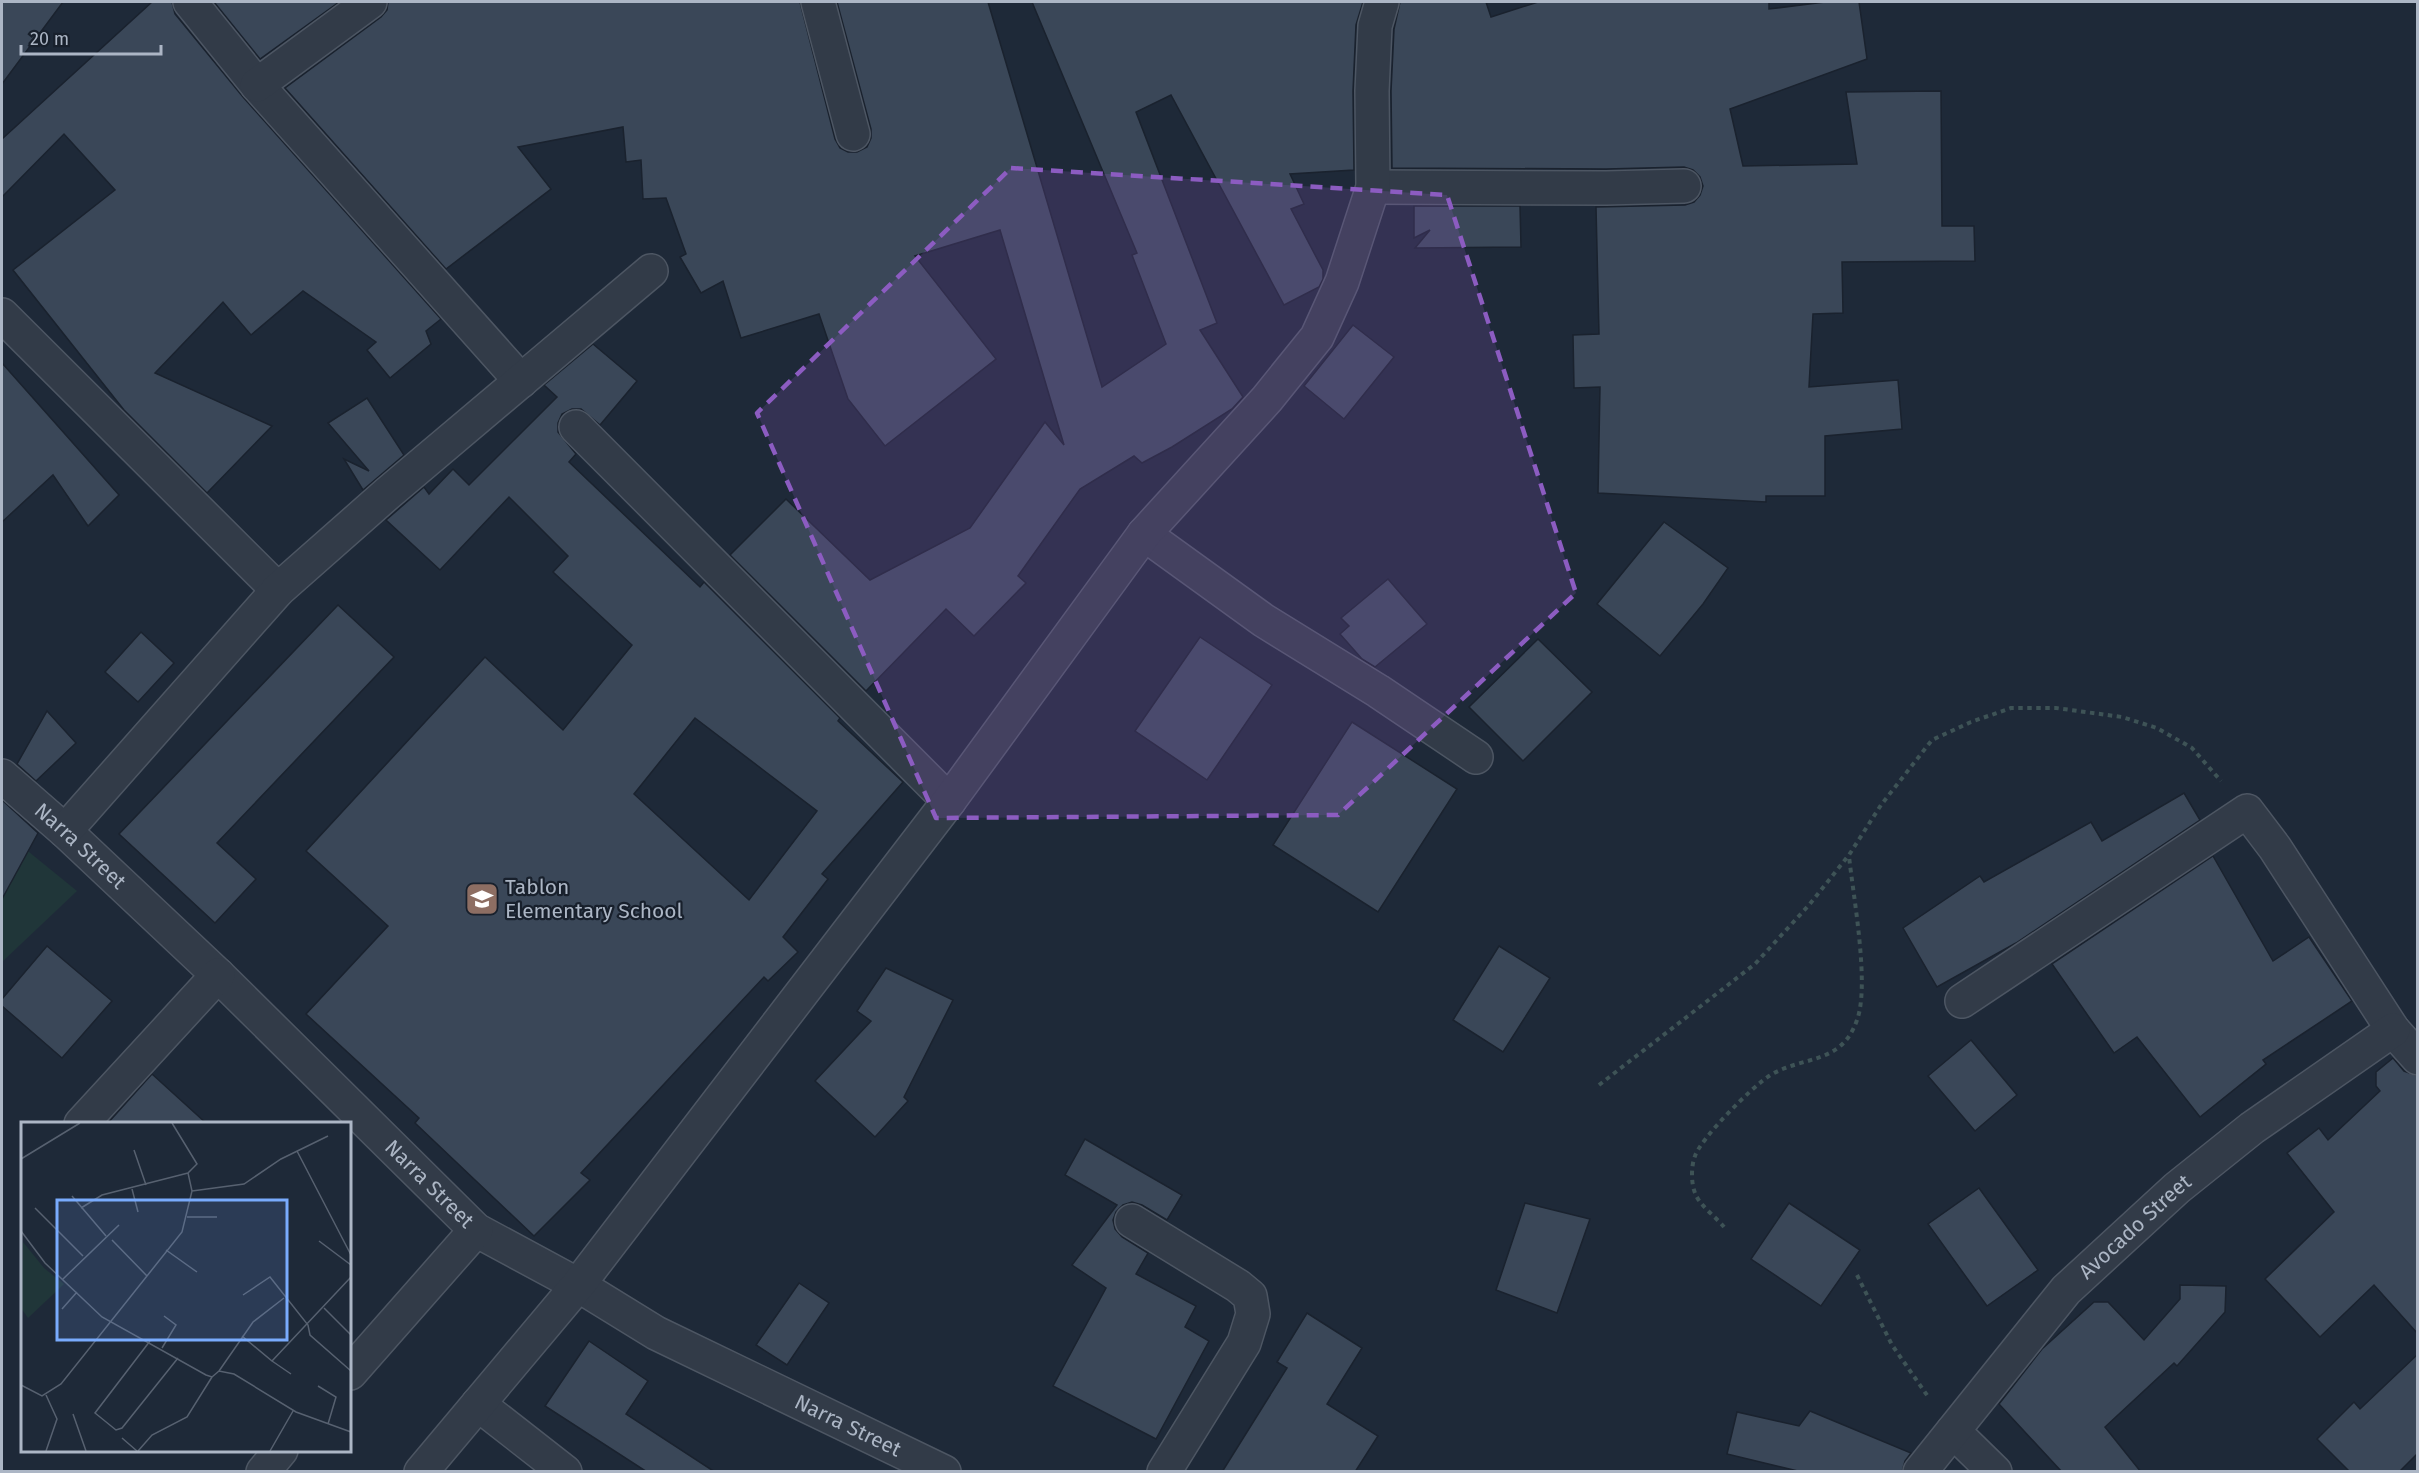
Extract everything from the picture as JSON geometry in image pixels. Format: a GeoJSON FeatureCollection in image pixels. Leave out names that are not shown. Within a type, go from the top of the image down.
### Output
{"type":"FeatureCollection","features":[{"type":"Feature","properties":{"kind":"street"},"geometry":{"type":"LineString","coordinates":[[190,2],[258,85],[521,381]]}},
{"type":"Feature","properties":{"kind":"street"},"geometry":{"type":"LineString","coordinates":[[258,85],[370,2]]}},
{"type":"Feature","properties":{"kind":"street"},"geometry":{"type":"LineString","coordinates":[[818,2],[853,134]]}},
{"type":"Feature","properties":{"kind":"street"},"geometry":{"type":"LineString","coordinates":[[421,1472],[578,1285],[949,801],[1144,534],[1267,399],[1317,337],[1342,282],[1373,187],[1372,91],[1375,26],[1382,2]]}},
{"type":"Feature","properties":{"kind":"street"},"geometry":{"type":"LineString","coordinates":[[1373,187],[1684,186]]}},
{"type":"Feature","properties":{"kind":"street"},"geometry":{"type":"LineString","coordinates":[[65,831],[278,590],[651,271]]}},
{"type":"Feature","properties":{"kind":"street"},"geometry":{"type":"LineString","coordinates":[[2,315],[278,590]]}},
{"type":"Feature","properties":{"kind":"street"},"geometry":{"type":"LineString","coordinates":[[576,427],[949,801]]}},
{"type":"Feature","properties":{"kind":"street"},"geometry":{"type":"LineString","coordinates":[[1144,534],[1263,620],[1378,691],[1476,757]]}},
{"type":"Feature","properties":{"kind":"street","name":"Narra Street"},"geometry":{"type":"LineString","coordinates":[[2,776],[65,831],[218,975],[476,1230],[578,1285],[656,1333],[944,1472]]}},
{"type":"Feature","properties":{"kind":"street"},"geometry":{"type":"LineString","coordinates":[[1962,1001],[2247,811],[2274,848],[2393,1030],[2418,1058]]}},
{"type":"Feature","properties":{"kind":"street"},"geometry":{"type":"LineString","coordinates":[[83,1122],[218,975]]}},
{"type":"Feature","properties":{"kind":"street","name":"Avocado Street"},"geometry":{"type":"LineString","coordinates":[[1920,1472],[2066,1290],[2177,1188],[2252,1128],[2393,1030]]}},
{"type":"Feature","properties":{"kind":"street"},"geometry":{"type":"LineString","coordinates":[[1132,1221],[1238,1286],[1250,1296],[1253,1314],[1244,1342],[1164,1472]]}},
{"type":"Feature","properties":{"kind":"street"},"geometry":{"type":"LineString","coordinates":[[351,1372],[476,1230]]}},
{"type":"Feature","properties":{"kind":"street"},"geometry":{"type":"LineString","coordinates":[[478,1404],[565,1472]]}},
{"type":"Feature","properties":{"kind":"street"},"geometry":{"type":"LineString","coordinates":[[1953,1431],[1995,1472]]}},
{"type":"Feature","properties":{"kind":"street"},"geometry":{"type":"LineString","coordinates":[[262,1472],[279,1452]]}},
{"type":"Feature","properties":{"kind":"path"},"geometry":{"type":"LineString","coordinates":[[1599,1085],[1755,964],[1809,905],[1849,855],[1881,805],[1932,740],[1971,722],[2011,708],[2056,708],[2122,717],[2157,728],[2192,748],[2247,811]]}},
{"type":"Feature","properties":{"kind":"path"},"geometry":{"type":"LineString","coordinates":[[1724,1227],[1695,1194],[1692,1178],[1695,1156],[1706,1140],[1753,1089],[1770,1075],[1834,1052],[1845,1041],[1857,1019],[1862,983],[1849,855]]}},
{"type":"Feature","properties":{"kind":"path"},"geometry":{"type":"LineString","coordinates":[[1857,1275],[1892,1345],[1953,1431]]}},
{"type":"Feature","properties":{"kind":"highlighted area"},"geometry":{"type":"Polygon","coordinates":[[[1011,168],[1447,195],[1576,593],[1338,815],[936,818],[757,413],[1011,168]]]}},
{"type":"Feature","properties":{"kind":"green space"},"geometry":{"type":"Polygon","coordinates":[[[2,830],[77,891],[2,962],[2,830]]]}},
{"type":"Feature","properties":{"kind":"building"},"geometry":{"type":"Polygon","coordinates":[[[2,2],[63,2],[2,84],[2,2]]]}},
{"type":"Feature","properties":{"kind":"building"},"geometry":{"type":"Polygon","coordinates":[[[152,2],[172,2],[175,14],[243,97],[441,319],[426,331],[431,344],[390,378],[367,350],[376,342],[303,291],[251,335],[223,302],[155,373],[272,426],[207,493],[124,410],[13,270],[115,190],[64,134],[2,197],[2,139],[152,2]]]}},
{"type":"Feature","properties":{"kind":"building"},"geometry":{"type":"Polygon","coordinates":[[[214,2],[339,2],[260,59],[214,2]]]}},
{"type":"Feature","properties":{"kind":"building"},"geometry":{"type":"Polygon","coordinates":[[[388,2],[800,2],[835,139],[840,148],[848,152],[857,152],[867,147],[871,138],[871,129],[837,2],[988,2],[1102,387],[1166,344],[1132,255],[1137,253],[1032,2],[1363,2],[1356,25],[1353,91],[1354,170],[1290,174],[1304,204],[1291,209],[1323,270],[1323,279],[1319,287],[1284,305],[1171,95],[1136,112],[1217,323],[1200,330],[1243,397],[1232,409],[1172,447],[1142,463],[1134,456],[1080,489],[1018,576],[1026,583],[974,636],[946,609],[866,691],[730,555],[786,499],[870,580],[970,528],[1045,422],[1064,445],[1000,230],[915,256],[996,359],[885,446],[848,399],[819,314],[741,338],[723,281],[701,293],[680,257],[686,254],[666,198],[643,199],[641,160],[626,162],[623,127],[518,147],[551,189],[446,269],[285,88],[381,17],[387,10],[388,2]]]}},
{"type":"Feature","properties":{"kind":"building"},"geometry":{"type":"Polygon","coordinates":[[[1400,2],[1486,2],[1491,17],[1538,2],[1769,2],[1769,9],[1825,2],[1859,2],[1867,59],[1730,109],[1743,166],[1857,164],[1846,92],[1941,91],[1942,226],[1974,226],[1975,261],[1842,262],[1843,313],[1813,314],[1809,387],[1898,380],[1902,429],[1825,436],[1825,496],[1766,496],[1766,502],[1598,493],[1600,387],[1574,388],[1573,335],[1599,334],[1596,207],[1685,205],[1694,202],[1700,195],[1703,186],[1700,177],[1693,170],[1684,167],[1392,168],[1391,91],[1394,29],[1400,2]]]}},
{"type":"Feature","properties":{"kind":"building"},"geometry":{"type":"Polygon","coordinates":[[[1414,206],[1520,206],[1521,247],[1415,248],[1430,230],[1414,238],[1414,206]]]}},
{"type":"Feature","properties":{"kind":"building"},"geometry":{"type":"Polygon","coordinates":[[[1353,325],[1394,357],[1344,419],[1304,386],[1353,325]]]}},
{"type":"Feature","properties":{"kind":"building","name":"Tablon Elementary School"},"geometry":{"type":"Polygon","coordinates":[[[593,344],[637,381],[600,425],[581,409],[572,409],[562,414],[558,423],[558,432],[576,454],[569,462],[700,587],[704,582],[840,718],[838,721],[903,782],[822,874],[828,879],[783,937],[798,952],[768,981],[764,977],[581,1173],[590,1180],[534,1236],[415,1123],[419,1118],[306,1014],[388,926],[306,851],[485,657],[563,730],[632,645],[553,572],[568,556],[509,497],[440,570],[386,520],[424,487],[429,494],[453,469],[469,485],[557,397],[544,385],[593,344]],[[695,718],[634,794],[749,900],[817,811],[695,718]]]}},
{"type":"Feature","properties":{"kind":"building"},"geometry":{"type":"Polygon","coordinates":[[[2,363],[119,495],[88,526],[53,475],[2,522],[2,363]]]}},
{"type":"Feature","properties":{"kind":"building"},"geometry":{"type":"Polygon","coordinates":[[[367,398],[404,455],[363,490],[344,459],[369,471],[328,423],[367,398]]]}},
{"type":"Feature","properties":{"kind":"building"},"geometry":{"type":"Polygon","coordinates":[[[1664,522],[1728,568],[1703,604],[1660,656],[1597,604],[1664,522]]]}},
{"type":"Feature","properties":{"kind":"building"},"geometry":{"type":"Polygon","coordinates":[[[1388,579],[1427,624],[1375,667],[1362,659],[1340,634],[1349,626],[1341,618],[1388,579]]]}},
{"type":"Feature","properties":{"kind":"building"},"geometry":{"type":"Polygon","coordinates":[[[338,605],[394,657],[217,843],[256,879],[215,923],[119,834],[338,605]]]}},
{"type":"Feature","properties":{"kind":"building"},"geometry":{"type":"Polygon","coordinates":[[[141,632],[174,663],[138,702],[105,672],[141,632]]]}},
{"type":"Feature","properties":{"kind":"building"},"geometry":{"type":"Polygon","coordinates":[[[1200,637],[1272,685],[1207,780],[1135,731],[1200,637]]]}},
{"type":"Feature","properties":{"kind":"building"},"geometry":{"type":"Polygon","coordinates":[[[1538,639],[1592,692],[1523,761],[1469,707],[1538,639]]]}},
{"type":"Feature","properties":{"kind":"building"},"geometry":{"type":"Polygon","coordinates":[[[47,711],[76,743],[36,781],[17,764],[47,711]]]}},
{"type":"Feature","properties":{"kind":"building"},"geometry":{"type":"Polygon","coordinates":[[[1352,722],[1457,789],[1378,912],[1273,845],[1352,722]]]}},
{"type":"Feature","properties":{"kind":"building"},"geometry":{"type":"Polygon","coordinates":[[[2184,793],[2200,820],[2016,943],[1937,987],[1903,928],[1980,876],[1984,882],[2091,822],[2102,841],[2184,793]]]}},
{"type":"Feature","properties":{"kind":"building"},"geometry":{"type":"Polygon","coordinates":[[[2,800],[38,833],[2,899],[2,800]]]}},
{"type":"Feature","properties":{"kind":"building"},"geometry":{"type":"Polygon","coordinates":[[[2213,856],[2273,961],[2309,937],[2352,1001],[2263,1060],[2266,1064],[2200,1117],[2137,1037],[2114,1053],[2052,964],[2213,856]]]}},
{"type":"Feature","properties":{"kind":"building"},"geometry":{"type":"Polygon","coordinates":[[[47,946],[112,1001],[62,1058],[2,1006],[2,999],[47,946]]]}},
{"type":"Feature","properties":{"kind":"building"},"geometry":{"type":"Polygon","coordinates":[[[1499,946],[1550,978],[1503,1052],[1453,1020],[1499,946]]]}},
{"type":"Feature","properties":{"kind":"building"},"geometry":{"type":"Polygon","coordinates":[[[886,968],[953,1000],[904,1097],[908,1101],[875,1137],[815,1081],[871,1021],[857,1011],[886,968]]]}},
{"type":"Feature","properties":{"kind":"building"},"geometry":{"type":"Polygon","coordinates":[[[1971,1040],[2017,1095],[1975,1131],[1928,1076],[1971,1040]]]}},
{"type":"Feature","properties":{"kind":"building"},"geometry":{"type":"Polygon","coordinates":[[[2393,1058],[2404,1071],[2418,1076],[2418,1334],[2374,1285],[2320,1337],[2265,1279],[2334,1212],[2287,1153],[2319,1128],[2328,1140],[2380,1091],[2376,1086],[2376,1072],[2393,1058]]]}},
{"type":"Feature","properties":{"kind":"building"},"geometry":{"type":"Polygon","coordinates":[[[152,1074],[205,1122],[109,1122],[152,1074]]]}},
{"type":"Feature","properties":{"kind":"building"},"geometry":{"type":"Polygon","coordinates":[[[1085,1139],[1182,1195],[1167,1220],[1142,1205],[1132,1202],[1123,1205],[1116,1212],[1113,1220],[1115,1229],[1122,1237],[1148,1253],[1136,1274],[1196,1306],[1185,1327],[1209,1341],[1156,1439],[1053,1386],[1106,1288],[1072,1265],[1117,1205],[1065,1175],[1085,1139]]]}},
{"type":"Feature","properties":{"kind":"building"},"geometry":{"type":"Polygon","coordinates":[[[1979,1188],[2038,1270],[1987,1306],[1928,1224],[1979,1188]]]}},
{"type":"Feature","properties":{"kind":"building"},"geometry":{"type":"Polygon","coordinates":[[[1525,1203],[1590,1219],[1557,1313],[1496,1290],[1525,1203]]]}},
{"type":"Feature","properties":{"kind":"building"},"geometry":{"type":"Polygon","coordinates":[[[1789,1203],[1860,1250],[1821,1306],[1751,1259],[1789,1203]]]}},
{"type":"Feature","properties":{"kind":"building"},"geometry":{"type":"Polygon","coordinates":[[[799,1283],[829,1303],[787,1365],[756,1345],[799,1283]]]}},
{"type":"Feature","properties":{"kind":"building"},"geometry":{"type":"Polygon","coordinates":[[[2180,1285],[2226,1286],[2225,1312],[2177,1366],[2174,1363],[2105,1427],[2141,1472],[2062,1472],[1999,1404],[2042,1349],[2094,1302],[2108,1302],[2144,1340],[2180,1299],[2180,1285]]]}},
{"type":"Feature","properties":{"kind":"building"},"geometry":{"type":"Polygon","coordinates":[[[1307,1313],[1362,1348],[1327,1404],[1378,1436],[1355,1472],[1222,1472],[1287,1368],[1277,1362],[1307,1313]]]}},
{"type":"Feature","properties":{"kind":"building"},"geometry":{"type":"Polygon","coordinates":[[[589,1341],[648,1381],[626,1414],[715,1472],[647,1472],[545,1406],[589,1341]]]}},
{"type":"Feature","properties":{"kind":"building"},"geometry":{"type":"Polygon","coordinates":[[[2418,1354],[2418,1453],[2399,1472],[2350,1472],[2317,1439],[2354,1402],[2360,1409],[2418,1354]]]}},
{"type":"Feature","properties":{"kind":"building"},"geometry":{"type":"Polygon","coordinates":[[[1810,1411],[1911,1453],[1905,1461],[1902,1472],[1802,1472],[1727,1454],[1737,1412],[1799,1426],[1810,1411]]]}},
{"type":"Feature","properties":{"kind":"place","name":"Tablon Elementary School"},"geometry":{"type":"Point","coordinates":[482,899]}}]}
